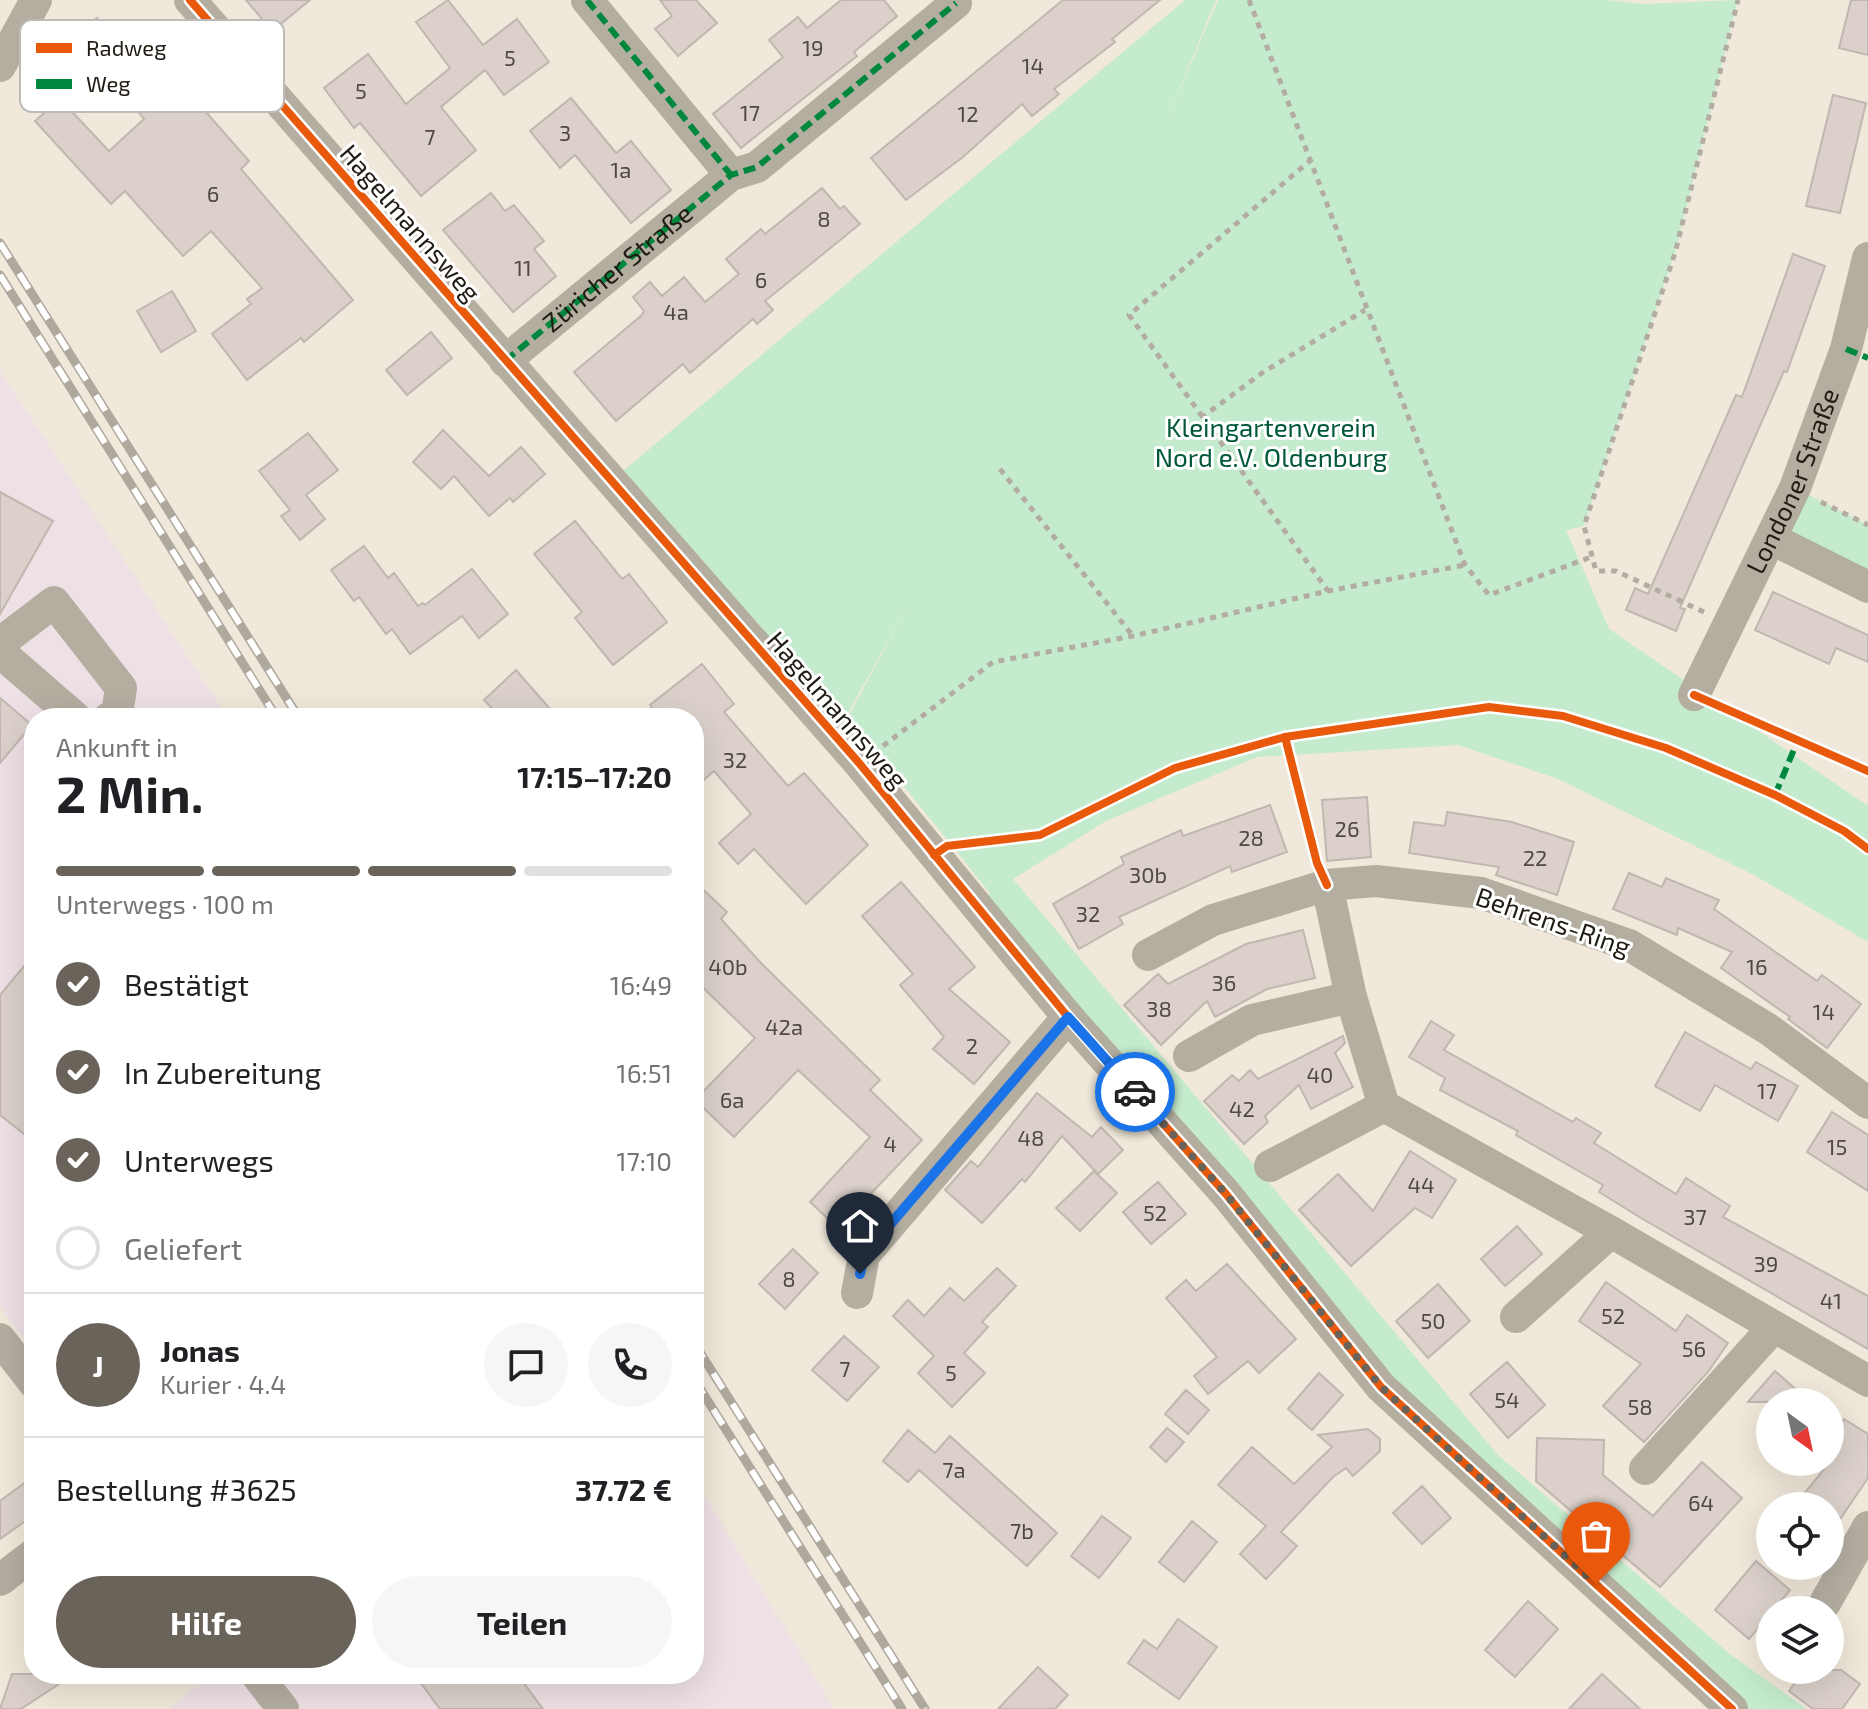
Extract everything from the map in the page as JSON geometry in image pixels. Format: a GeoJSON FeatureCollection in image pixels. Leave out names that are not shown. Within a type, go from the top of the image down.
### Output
{"type":"FeatureCollection","features":[{"type":"Feature","properties":{"kind":"street"},"geometry":{"type":"LineString","coordinates":[[25,20],[36,0]]}},
{"type":"Feature","properties":{"kind":"street","name":"Hagelmannsweg"},"geometry":{"type":"LineString","coordinates":[[190,0],[207,20]]}},
{"type":"Feature","properties":{"kind":"street"},"geometry":{"type":"LineString","coordinates":[[587,0],[731,175]]}},
{"type":"Feature","properties":{"kind":"street","name":"Züricher Straße"},"geometry":{"type":"LineString","coordinates":[[505,361],[731,175],[757,167],[956,3]]}},
{"type":"Feature","properties":{"kind":"street"},"geometry":{"type":"LineString","coordinates":[[0,66],[20,29]]}},
{"type":"Feature","properties":{"kind":"street","name":"Hagelmannsweg"},"geometry":{"type":"LineString","coordinates":[[284,108],[859,763],[1068,1017],[1226,1194],[1381,1387],[1732,1709]]}},
{"type":"Feature","properties":{"kind":"street","name":"Londoner Straße"},"geometry":{"type":"LineString","coordinates":[[1694,695],[1772,539],[1857,354],[1868,258]]}},
{"type":"Feature","properties":{"kind":"street"},"geometry":{"type":"LineString","coordinates":[[1772,539],[1868,587]]}},
{"type":"Feature","properties":{"kind":"street"},"geometry":{"type":"LineString","coordinates":[[0,643],[54,602],[121,688],[118,708]]}},
{"type":"Feature","properties":{"kind":"street"},"geometry":{"type":"LineString","coordinates":[[0,652],[64,708]]}},
{"type":"Feature","properties":{"kind":"street","name":"Behrens-Ring"},"geometry":{"type":"LineString","coordinates":[[1148,955],[1213,920],[1327,885],[1376,881],[1481,893],[1629,945],[1768,1029],[1868,1103]]}},
{"type":"Feature","properties":{"kind":"street"},"geometry":{"type":"LineString","coordinates":[[1327,885],[1351,997],[1384,1106],[1611,1232],[1868,1381]]}},
{"type":"Feature","properties":{"kind":"street"},"geometry":{"type":"LineString","coordinates":[[1189,1056],[1252,1020],[1351,997]]}},
{"type":"Feature","properties":{"kind":"street"},"geometry":{"type":"LineString","coordinates":[[857,1293],[864,1255],[1068,1017]]}},
{"type":"Feature","properties":{"kind":"street"},"geometry":{"type":"LineString","coordinates":[[1270,1166],[1384,1106]]}},
{"type":"Feature","properties":{"kind":"street"},"geometry":{"type":"LineString","coordinates":[[1516,1317],[1611,1232]]}},
{"type":"Feature","properties":{"kind":"street"},"geometry":{"type":"LineString","coordinates":[[1645,1469],[1773,1328]]}},
{"type":"Feature","properties":{"kind":"street"},"geometry":{"type":"LineString","coordinates":[[0,1339],[24,1370]]}},
{"type":"Feature","properties":{"kind":"street"},"geometry":{"type":"LineString","coordinates":[[1829,1596],[1868,1527]]}},
{"type":"Feature","properties":{"kind":"street"},"geometry":{"type":"LineString","coordinates":[[0,1580],[24,1562]]}},
{"type":"Feature","properties":{"kind":"street"},"geometry":{"type":"LineString","coordinates":[[264,1684],[283,1709]]}},
{"type":"Feature","properties":{"kind":"path"},"geometry":{"type":"LineString","coordinates":[[1249,0],[1465,565],[1489,595],[1591,557]]}},
{"type":"Feature","properties":{"kind":"path"},"geometry":{"type":"LineString","coordinates":[[1730,624],[1616,571],[1596,571],[1584,526],[1675,253],[1738,0]]}},
{"type":"Feature","properties":{"kind":"path"},"geometry":{"type":"LineString","coordinates":[[1312,159],[1129,315],[1328,591]]}},
{"type":"Feature","properties":{"kind":"path"},"geometry":{"type":"LineString","coordinates":[[1201,418],[1262,373],[1365,310]]}},
{"type":"Feature","properties":{"kind":"path"},"geometry":{"type":"LineString","coordinates":[[1000,469],[1133,636]]}},
{"type":"Feature","properties":{"kind":"path"},"geometry":{"type":"LineString","coordinates":[[1795,488],[1868,525]]}},
{"type":"Feature","properties":{"kind":"path"},"geometry":{"type":"LineString","coordinates":[[859,763],[993,662],[1133,636],[1328,591],[1465,565]]}},
{"type":"Feature","properties":{"kind":"shaded area"},"geometry":{"type":"Polygon","coordinates":[[[0,371],[221,708],[24,708],[24,977],[0,1009],[0,371]]]}},
{"type":"Feature","properties":{"kind":"shaded area"},"geometry":{"type":"Polygon","coordinates":[[[24,994],[24,1338],[0,1307],[0,1025],[24,994]]]}},
{"type":"Feature","properties":{"kind":"shaded area"},"geometry":{"type":"Polygon","coordinates":[[[704,1494],[834,1709],[168,1709],[200,1684],[704,1684],[704,1494]]]}},
{"type":"Feature","properties":{"kind":"green space","name":"Kleingartenverein Nord e.V. Oldenburg"},"geometry":{"type":"Polygon","coordinates":[[[1185,0],[1216,0],[1165,125],[1218,0],[1606,0],[1643,4],[1738,0],[1675,253],[1584,526],[1566,530],[1609,629],[1868,806],[1868,942],[1754,875],[1558,779],[1458,745],[1257,757],[1106,821],[1013,879],[1498,1455],[1731,1655],[1756,1673],[1756,1684],[1772,1684],[1807,1709],[1732,1709],[1381,1387],[974,904],[990,893],[848,717],[909,604],[835,736],[610,482],[1185,0]]]}},
{"type":"Feature","properties":{"kind":"green space"},"geometry":{"type":"Polygon","coordinates":[[[1795,488],[1868,525],[1868,587],[1772,540],[1795,488]]]}},
{"type":"Feature","properties":{"kind":"building"},"geometry":{"type":"Polygon","coordinates":[[[246,0],[310,0],[284,21],[263,20],[246,0]]]}},
{"type":"Feature","properties":{"kind":"building"},"geometry":{"type":"Polygon","coordinates":[[[448,0],[483,45],[517,19],[549,62],[504,95],[485,70],[441,107],[476,150],[421,196],[360,123],[354,128],[324,88],[368,54],[406,104],[450,68],[416,22],[448,0]]]}},
{"type":"Feature","properties":{"kind":"building"},"geometry":{"type":"Polygon","coordinates":[[[660,0],[696,0],[717,23],[678,56],[655,29],[672,16],[660,0]]]}},
{"type":"Feature","properties":{"kind":"building"},"geometry":{"type":"Polygon","coordinates":[[[841,0],[884,0],[897,16],[854,52],[857,56],[741,148],[713,114],[783,57],[769,40],[798,17],[807,28],[841,0]]]}},
{"type":"Feature","properties":{"kind":"building"},"geometry":{"type":"Polygon","coordinates":[[[1063,0],[1160,0],[1112,39],[1115,42],[1054,89],[1059,94],[1032,116],[1022,104],[963,157],[906,200],[871,158],[1063,0]]]}},
{"type":"Feature","properties":{"kind":"building"},"geometry":{"type":"Polygon","coordinates":[[[1851,0],[1868,0],[1868,55],[1839,48],[1851,0]]]}},
{"type":"Feature","properties":{"kind":"building"},"geometry":{"type":"Polygon","coordinates":[[[1833,95],[1866,103],[1840,213],[1806,206],[1833,95]]]}},
{"type":"Feature","properties":{"kind":"building"},"geometry":{"type":"Polygon","coordinates":[[[571,98],[616,153],[631,141],[671,190],[631,223],[575,155],[560,168],[530,131],[571,98]]]}},
{"type":"Feature","properties":{"kind":"building"},"geometry":{"type":"Polygon","coordinates":[[[45,112],[72,112],[109,151],[144,119],[138,112],[206,112],[249,161],[241,169],[353,300],[304,342],[301,338],[247,380],[212,334],[251,304],[247,299],[262,288],[211,231],[183,256],[125,191],[111,204],[35,121],[45,112]]]}},
{"type":"Feature","properties":{"kind":"building"},"geometry":{"type":"Polygon","coordinates":[[[822,188],[840,209],[844,206],[860,224],[765,301],[773,310],[757,324],[753,319],[690,373],[683,364],[616,421],[574,372],[642,315],[644,311],[633,297],[650,282],[662,296],[684,277],[705,302],[739,274],[726,259],[761,229],[765,234],[822,188]]]}},
{"type":"Feature","properties":{"kind":"building"},"geometry":{"type":"Polygon","coordinates":[[[491,193],[505,211],[514,205],[544,241],[534,249],[556,276],[513,312],[443,230],[491,193]]]}},
{"type":"Feature","properties":{"kind":"building"},"geometry":{"type":"Polygon","coordinates":[[[1793,254],[1825,266],[1787,372],[1784,371],[1680,608],[1685,609],[1676,631],[1626,610],[1635,588],[1648,594],[1736,395],[1742,397],[1793,254]]]}},
{"type":"Feature","properties":{"kind":"building"},"geometry":{"type":"Polygon","coordinates":[[[172,291],[196,331],[161,352],[137,311],[172,291]]]}},
{"type":"Feature","properties":{"kind":"building"},"geometry":{"type":"Polygon","coordinates":[[[431,332],[452,358],[407,395],[386,370],[431,332]]]}},
{"type":"Feature","properties":{"kind":"building"},"geometry":{"type":"Polygon","coordinates":[[[443,430],[489,476],[521,447],[545,474],[513,502],[510,498],[489,516],[454,476],[441,489],[413,462],[443,430]]]}},
{"type":"Feature","properties":{"kind":"building"},"geometry":{"type":"Polygon","coordinates":[[[308,433],[338,470],[306,495],[325,519],[300,540],[281,516],[290,510],[259,471],[308,433]]]}},
{"type":"Feature","properties":{"kind":"building"},"geometry":{"type":"Polygon","coordinates":[[[0,492],[53,521],[0,614],[0,492]]]}},
{"type":"Feature","properties":{"kind":"building"},"geometry":{"type":"Polygon","coordinates":[[[575,521],[622,579],[629,574],[667,622],[613,665],[575,618],[582,612],[534,554],[575,521]]]}},
{"type":"Feature","properties":{"kind":"building"},"geometry":{"type":"Polygon","coordinates":[[[364,546],[388,578],[394,573],[418,606],[425,605],[472,569],[508,614],[479,638],[462,616],[410,654],[392,629],[386,634],[359,597],[354,601],[331,570],[364,546]]]}},
{"type":"Feature","properties":{"kind":"building"},"geometry":{"type":"Polygon","coordinates":[[[1773,592],[1868,635],[1868,662],[1836,648],[1829,664],[1755,630],[1773,592]]]}},
{"type":"Feature","properties":{"kind":"building"},"geometry":{"type":"Polygon","coordinates":[[[702,664],[734,704],[724,712],[788,786],[804,773],[868,845],[806,904],[754,849],[738,864],[719,843],[751,814],[714,771],[704,780],[704,708],[652,708],[650,705],[702,664]]]}},
{"type":"Feature","properties":{"kind":"building"},"geometry":{"type":"Polygon","coordinates":[[[516,670],[549,708],[492,708],[484,700],[516,670]]]}},
{"type":"Feature","properties":{"kind":"building"},"geometry":{"type":"Polygon","coordinates":[[[0,698],[24,718],[24,734],[0,763],[0,698]]]}},
{"type":"Feature","properties":{"kind":"building"},"geometry":{"type":"Polygon","coordinates":[[[1367,797],[1371,857],[1327,861],[1322,800],[1367,797]]]}},
{"type":"Feature","properties":{"kind":"building"},"geometry":{"type":"Polygon","coordinates":[[[1270,805],[1287,852],[1232,872],[1230,866],[1119,917],[1123,924],[1079,949],[1053,904],[1124,864],[1121,857],[1181,830],[1183,836],[1270,805]]]}},
{"type":"Feature","properties":{"kind":"building"},"geometry":{"type":"Polygon","coordinates":[[[1447,812],[1512,822],[1574,842],[1557,895],[1496,875],[1499,867],[1409,853],[1414,822],[1445,826],[1447,812]]]}},
{"type":"Feature","properties":{"kind":"building"},"geometry":{"type":"Polygon","coordinates":[[[1629,873],[1662,887],[1666,878],[1719,900],[1714,909],[1817,981],[1822,975],[1861,1004],[1827,1048],[1788,1019],[1790,1017],[1721,968],[1732,952],[1678,928],[1677,935],[1613,909],[1629,873]]]}},
{"type":"Feature","properties":{"kind":"building"},"geometry":{"type":"Polygon","coordinates":[[[901,882],[975,967],[949,989],[1010,1042],[974,1084],[933,1049],[944,1037],[900,985],[913,974],[862,916],[901,882]]]}},
{"type":"Feature","properties":{"kind":"building"},"geometry":{"type":"Polygon","coordinates":[[[704,890],[727,912],[721,919],[761,963],[880,1080],[870,1090],[922,1140],[838,1228],[810,1202],[870,1137],[798,1070],[734,1137],[704,1109],[704,1091],[755,1038],[704,989],[704,890]]]}},
{"type":"Feature","properties":{"kind":"building"},"geometry":{"type":"Polygon","coordinates":[[[1303,930],[1315,978],[1267,989],[1215,1017],[1207,1001],[1161,1045],[1124,1005],[1158,974],[1168,984],[1246,944],[1303,930]]]}},
{"type":"Feature","properties":{"kind":"building"},"geometry":{"type":"Polygon","coordinates":[[[24,966],[24,1134],[0,1115],[0,995],[24,966]]]}},
{"type":"Feature","properties":{"kind":"building"},"geometry":{"type":"Polygon","coordinates":[[[1431,1021],[1454,1035],[1444,1050],[1573,1122],[1576,1118],[1601,1133],[1594,1143],[1676,1194],[1686,1178],[1730,1206],[1723,1217],[1868,1296],[1868,1349],[1641,1218],[1599,1192],[1603,1185],[1516,1135],[1518,1131],[1440,1090],[1445,1078],[1409,1057],[1431,1021]]]}},
{"type":"Feature","properties":{"kind":"building"},"geometry":{"type":"Polygon","coordinates":[[[1685,1032],[1751,1069],[1756,1062],[1798,1086],[1778,1121],[1715,1085],[1700,1111],[1655,1086],[1685,1032]]]}},
{"type":"Feature","properties":{"kind":"building"},"geometry":{"type":"Polygon","coordinates":[[[1343,1036],[1345,1043],[1335,1053],[1353,1087],[1311,1109],[1299,1085],[1265,1116],[1268,1122],[1244,1144],[1204,1101],[1232,1075],[1239,1081],[1250,1070],[1258,1079],[1343,1036]]]}},
{"type":"Feature","properties":{"kind":"building"},"geometry":{"type":"Polygon","coordinates":[[[1037,1093],[1092,1137],[1101,1127],[1123,1150],[1098,1174],[1062,1136],[1025,1182],[1022,1179],[982,1223],[945,1190],[971,1161],[978,1167],[1037,1093]]]}},
{"type":"Feature","properties":{"kind":"building"},"geometry":{"type":"Polygon","coordinates":[[[1832,1112],[1868,1135],[1868,1191],[1807,1152],[1832,1112]]]}},
{"type":"Feature","properties":{"kind":"building"},"geometry":{"type":"Polygon","coordinates":[[[1410,1151],[1456,1180],[1432,1218],[1415,1208],[1351,1266],[1299,1210],[1338,1174],[1373,1211],[1410,1151]]]}},
{"type":"Feature","properties":{"kind":"building"},"geometry":{"type":"Polygon","coordinates":[[[1094,1171],[1117,1193],[1080,1231],[1056,1208],[1094,1171]]]}},
{"type":"Feature","properties":{"kind":"building"},"geometry":{"type":"Polygon","coordinates":[[[1158,1182],[1186,1214],[1151,1244],[1123,1212],[1158,1182]]]}},
{"type":"Feature","properties":{"kind":"building"},"geometry":{"type":"Polygon","coordinates":[[[1517,1226],[1542,1254],[1505,1286],[1481,1259],[1517,1226]]]}},
{"type":"Feature","properties":{"kind":"building"},"geometry":{"type":"Polygon","coordinates":[[[793,1249],[818,1273],[785,1309],[759,1284],[793,1249]]]}},
{"type":"Feature","properties":{"kind":"building"},"geometry":{"type":"Polygon","coordinates":[[[1227,1264],[1296,1339],[1259,1373],[1248,1361],[1208,1394],[1194,1376],[1217,1357],[1166,1298],[1186,1280],[1196,1291],[1227,1264]]]}},
{"type":"Feature","properties":{"kind":"building"},"geometry":{"type":"Polygon","coordinates":[[[997,1268],[1016,1286],[982,1322],[988,1327],[964,1353],[985,1373],[952,1407],[918,1373],[934,1356],[893,1316],[908,1300],[924,1316],[950,1288],[964,1301],[997,1268]]]}},
{"type":"Feature","properties":{"kind":"building"},"geometry":{"type":"Polygon","coordinates":[[[1606,1282],[1676,1331],[1687,1315],[1728,1343],[1708,1372],[1644,1442],[1603,1406],[1641,1364],[1579,1321],[1606,1282]]]}},
{"type":"Feature","properties":{"kind":"building"},"geometry":{"type":"Polygon","coordinates":[[[1438,1284],[1470,1321],[1428,1358],[1396,1321],[1438,1284]]]}},
{"type":"Feature","properties":{"kind":"building"},"geometry":{"type":"Polygon","coordinates":[[[844,1336],[879,1367],[847,1401],[812,1370],[844,1336]]]}},
{"type":"Feature","properties":{"kind":"building"},"geometry":{"type":"Polygon","coordinates":[[[1507,1362],[1545,1405],[1508,1438],[1470,1394],[1507,1362]]]}},
{"type":"Feature","properties":{"kind":"building"},"geometry":{"type":"Polygon","coordinates":[[[1775,1371],[1794,1388],[1760,1388],[1775,1371]]]}},
{"type":"Feature","properties":{"kind":"building"},"geometry":{"type":"Polygon","coordinates":[[[1319,1373],[1343,1395],[1312,1430],[1288,1409],[1319,1373]]]}},
{"type":"Feature","properties":{"kind":"building"},"geometry":{"type":"Polygon","coordinates":[[[1186,1390],[1209,1410],[1188,1434],[1165,1414],[1186,1390]]]}},
{"type":"Feature","properties":{"kind":"building"},"geometry":{"type":"Polygon","coordinates":[[[1844,1419],[1868,1434],[1868,1478],[1844,1513],[1844,1492],[1805,1492],[1819,1476],[1844,1476],[1844,1419]]]}},
{"type":"Feature","properties":{"kind":"building"},"geometry":{"type":"Polygon","coordinates":[[[1167,1428],[1184,1442],[1166,1462],[1150,1447],[1167,1428]]]}},
{"type":"Feature","properties":{"kind":"building"},"geometry":{"type":"Polygon","coordinates":[[[1368,1429],[1380,1439],[1380,1451],[1353,1476],[1346,1468],[1333,1477],[1281,1532],[1297,1546],[1266,1579],[1240,1554],[1266,1526],[1218,1485],[1252,1447],[1294,1484],[1332,1447],[1318,1435],[1368,1429]]]}},
{"type":"Feature","properties":{"kind":"building"},"geometry":{"type":"Polygon","coordinates":[[[908,1430],[935,1453],[950,1436],[1057,1533],[1027,1566],[919,1470],[908,1482],[883,1461],[908,1430]]]}},
{"type":"Feature","properties":{"kind":"building"},"geometry":{"type":"Polygon","coordinates":[[[1537,1438],[1604,1440],[1603,1475],[1653,1516],[1702,1462],[1742,1498],[1660,1587],[1536,1481],[1537,1438]]]}},
{"type":"Feature","properties":{"kind":"building"},"geometry":{"type":"Polygon","coordinates":[[[24,1483],[24,1522],[0,1539],[0,1501],[24,1483]]]}},
{"type":"Feature","properties":{"kind":"building"},"geometry":{"type":"Polygon","coordinates":[[[1422,1486],[1451,1518],[1422,1544],[1393,1513],[1422,1486]]]}},
{"type":"Feature","properties":{"kind":"building"},"geometry":{"type":"Polygon","coordinates":[[[1102,1516],[1131,1538],[1099,1578],[1071,1556],[1102,1516]]]}},
{"type":"Feature","properties":{"kind":"building"},"geometry":{"type":"Polygon","coordinates":[[[1192,1521],[1217,1542],[1184,1582],[1159,1562],[1192,1521]]]}},
{"type":"Feature","properties":{"kind":"building"},"geometry":{"type":"Polygon","coordinates":[[[1756,1561],[1756,1580],[1778,1580],[1790,1590],[1785,1596],[1756,1596],[1756,1631],[1749,1639],[1715,1610],[1756,1561]]]}},
{"type":"Feature","properties":{"kind":"building"},"geometry":{"type":"Polygon","coordinates":[[[1528,1601],[1558,1629],[1515,1677],[1485,1650],[1528,1601]]]}},
{"type":"Feature","properties":{"kind":"building"},"geometry":{"type":"Polygon","coordinates":[[[1178,1619],[1217,1647],[1179,1699],[1128,1663],[1144,1640],[1157,1649],[1178,1619]]]}},
{"type":"Feature","properties":{"kind":"building"},"geometry":{"type":"Polygon","coordinates":[[[1038,1667],[1068,1695],[1055,1709],[998,1709],[1038,1667]]]}},
{"type":"Feature","properties":{"kind":"building"},"geometry":{"type":"Polygon","coordinates":[[[1844,1672],[1860,1684],[1842,1709],[1813,1709],[1789,1691],[1794,1684],[1844,1684],[1844,1672]]]}},
{"type":"Feature","properties":{"kind":"building"},"geometry":{"type":"Polygon","coordinates":[[[12,1674],[24,1674],[24,1684],[59,1684],[21,1709],[0,1709],[12,1674]]]}},
{"type":"Feature","properties":{"kind":"building"},"geometry":{"type":"Polygon","coordinates":[[[1602,1674],[1640,1709],[1569,1709],[1602,1674]]]}},
{"type":"Feature","properties":{"kind":"building"},"geometry":{"type":"Polygon","coordinates":[[[421,1684],[524,1684],[543,1709],[440,1709],[421,1684]]]}},
{"type":"Feature","properties":{"kind":"railway"},"geometry":{"type":"LineString","coordinates":[[0,243],[293,708]]}},
{"type":"Feature","properties":{"kind":"railway"},"geometry":{"type":"LineString","coordinates":[[0,275],[271,708]]}},
{"type":"Feature","properties":{"kind":"railway"},"geometry":{"type":"LineString","coordinates":[[704,1359],[925,1709]]}},
{"type":"Feature","properties":{"kind":"railway"},"geometry":{"type":"LineString","coordinates":[[704,1395],[902,1709]]}},
{"type":"Feature","properties":{"kind":"marked path"},"geometry":{"type":"LineString","coordinates":[[587,0],[731,175]]}},
{"type":"Feature","properties":{"kind":"marked path"},"geometry":{"type":"LineString","coordinates":[[505,361],[731,175],[757,167],[956,3]]}},
{"type":"Feature","properties":{"kind":"marked path"},"geometry":{"type":"LineString","coordinates":[[1846,349],[1868,358]]}},
{"type":"Feature","properties":{"kind":"marked path"},"geometry":{"type":"LineString","coordinates":[[1775,795],[1798,740]]}},
{"type":"Feature","properties":{"kind":"cycle path"},"geometry":{"type":"LineString","coordinates":[[190,0],[208,20]]}},
{"type":"Feature","properties":{"kind":"cycle path"},"geometry":{"type":"LineString","coordinates":[[284,107],[859,763],[1068,1017],[1226,1194],[1381,1387],[1732,1709]]}},
{"type":"Feature","properties":{"kind":"cycle path"},"geometry":{"type":"LineString","coordinates":[[1694,695],[1868,771]]}},
{"type":"Feature","properties":{"kind":"cycle path"},"geometry":{"type":"LineString","coordinates":[[934,855],[947,846],[1040,835],[1175,768],[1285,737],[1489,707],[1563,716],[1666,748],[1775,795],[1844,831],[1868,849]]}},
{"type":"Feature","properties":{"kind":"cycle path"},"geometry":{"type":"LineString","coordinates":[[1285,737],[1317,863],[1327,885]]}},
{"type":"Feature","properties":{"kind":"way so far"},"geometry":{"type":"LineString","coordinates":[[1135,1092],[1226,1194],[1381,1387],[1596,1584]]}},
{"type":"Feature","properties":{"kind":"route"},"geometry":{"type":"LineString","coordinates":[[860,1274],[864,1255],[1068,1017],[1135,1092]]}}]}
